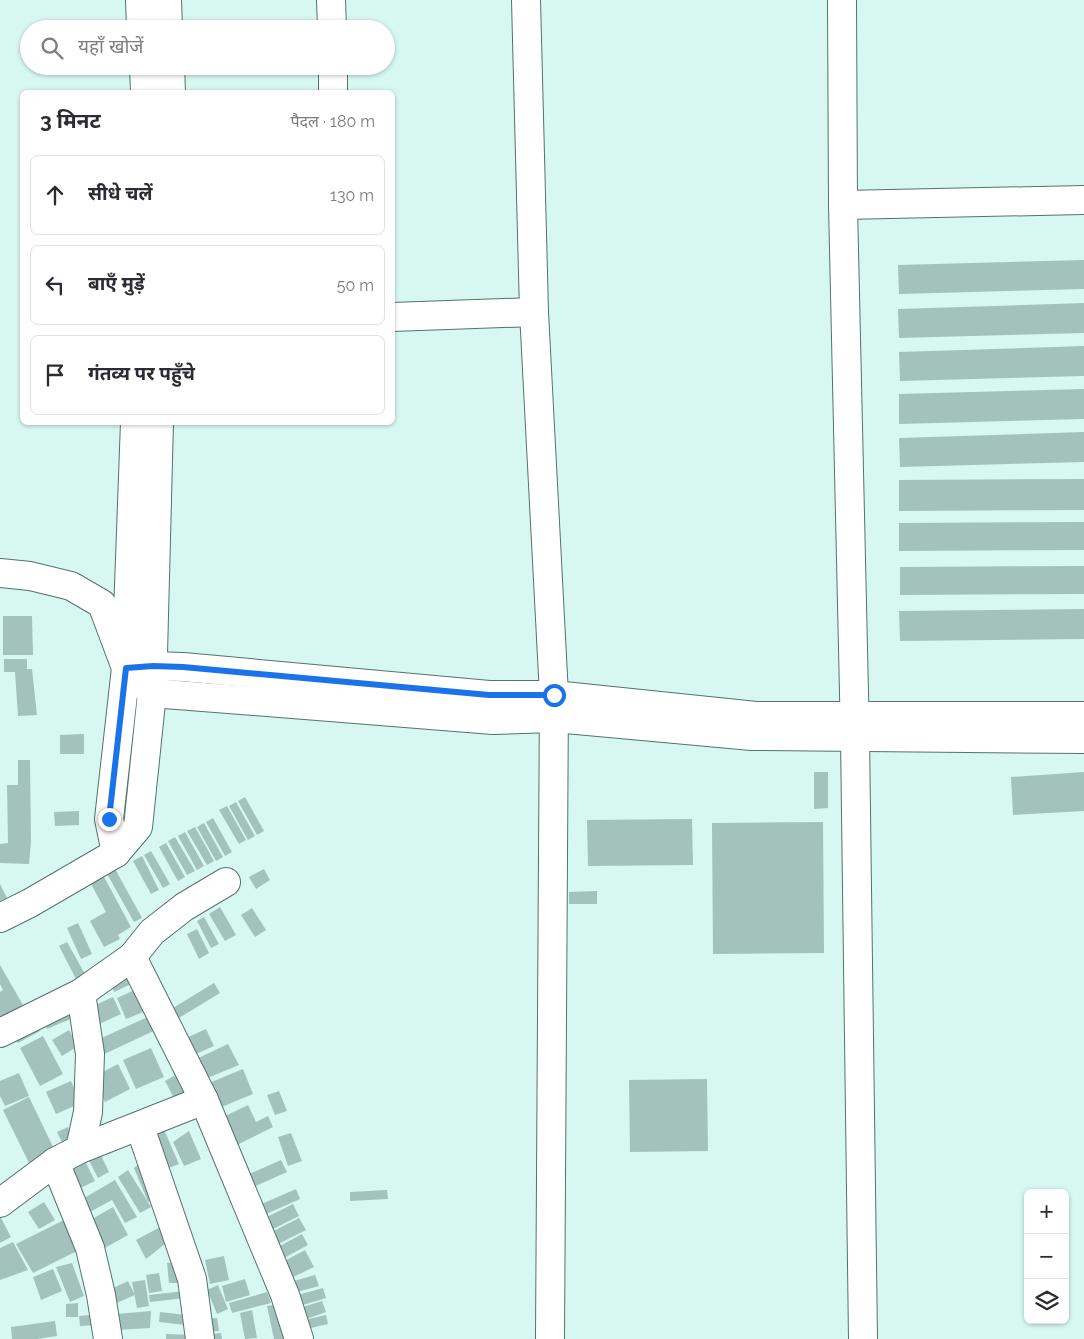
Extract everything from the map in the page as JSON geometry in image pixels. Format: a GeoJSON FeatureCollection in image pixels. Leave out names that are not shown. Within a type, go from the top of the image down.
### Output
{"type":"FeatureCollection","features":[{"type":"Feature","properties":{"kind":"street"},"geometry":{"type":"LineString","coordinates":[[140,0],[141,20]]}},
{"type":"Feature","properties":{"kind":"street"},"geometry":{"type":"LineString","coordinates":[[167,0],[168,20]]}},
{"type":"Feature","properties":{"kind":"street"},"geometry":{"type":"LineString","coordinates":[[331,0],[332,20]]}},
{"type":"Feature","properties":{"kind":"street"},"geometry":{"type":"LineString","coordinates":[[526,0],[534,312],[555,706],[550,1339]]}},
{"type":"Feature","properties":{"kind":"street"},"geometry":{"type":"LineString","coordinates":[[842,0],[843,205],[855,727],[863,1339]]}},
{"type":"Feature","properties":{"kind":"street"},"geometry":{"type":"LineString","coordinates":[[144,75],[145,90]]}},
{"type":"Feature","properties":{"kind":"street"},"geometry":{"type":"LineString","coordinates":[[170,75],[170,90]]}},
{"type":"Feature","properties":{"kind":"street"},"geometry":{"type":"LineString","coordinates":[[333,75],[333,90]]}},
{"type":"Feature","properties":{"kind":"street"},"geometry":{"type":"LineString","coordinates":[[843,205],[1084,200]]}},
{"type":"Feature","properties":{"kind":"street"},"geometry":{"type":"LineString","coordinates":[[395,317],[534,312]]}},
{"type":"Feature","properties":{"kind":"street"},"geometry":{"type":"LineString","coordinates":[[116,853],[109,819],[126,668],[136,425]]}},
{"type":"Feature","properties":{"kind":"street"},"geometry":{"type":"LineString","coordinates":[[0,918],[30,903],[116,853],[138,827],[152,693],[159,425]]}},
{"type":"Feature","properties":{"kind":"street"},"geometry":{"type":"LineString","coordinates":[[0,573],[30,576],[70,586],[102,604],[126,668],[152,693],[493,720],[555,706]]}},
{"type":"Feature","properties":{"kind":"street"},"geometry":{"type":"LineString","coordinates":[[126,668],[153,666],[183,667],[489,695],[555,706],[756,716],[855,727],[1084,739]]}},
{"type":"Feature","properties":{"kind":"street"},"geometry":{"type":"LineString","coordinates":[[855,727],[1084,716]]}},
{"type":"Feature","properties":{"kind":"street"},"geometry":{"type":"LineString","coordinates":[[0,1032],[81,993],[132,957],[152,932],[184,907],[226,882]]}},
{"type":"Feature","properties":{"kind":"street"},"geometry":{"type":"LineString","coordinates":[[132,957],[204,1100],[285,1295],[298,1339]]}},
{"type":"Feature","properties":{"kind":"street"},"geometry":{"type":"LineString","coordinates":[[80,1149],[88,1112],[90,1054],[81,993]]}},
{"type":"Feature","properties":{"kind":"street"},"geometry":{"type":"LineString","coordinates":[[0,1203],[55,1162],[80,1149],[140,1127],[204,1100]]}},
{"type":"Feature","properties":{"kind":"street"},"geometry":{"type":"LineString","coordinates":[[140,1127],[192,1279],[200,1339]]}},
{"type":"Feature","properties":{"kind":"street"},"geometry":{"type":"LineString","coordinates":[[55,1162],[90,1248],[101,1295],[108,1339]]}},
{"type":"Feature","properties":{"kind":"building"},"geometry":{"type":"Polygon","coordinates":[[[1084,260],[1084,289],[899,294],[898,265],[1084,260]]]}},
{"type":"Feature","properties":{"kind":"building"},"geometry":{"type":"Polygon","coordinates":[[[1084,303],[1084,333],[899,338],[898,309],[1084,303]]]}},
{"type":"Feature","properties":{"kind":"building"},"geometry":{"type":"Polygon","coordinates":[[[1084,346],[1084,376],[900,381],[899,352],[1084,346]]]}},
{"type":"Feature","properties":{"kind":"building"},"geometry":{"type":"Polygon","coordinates":[[[1084,389],[1084,419],[899,424],[899,394],[1084,389]]]}},
{"type":"Feature","properties":{"kind":"building"},"geometry":{"type":"Polygon","coordinates":[[[1084,432],[1084,462],[900,467],[899,438],[1084,432]]]}},
{"type":"Feature","properties":{"kind":"building"},"geometry":{"type":"Polygon","coordinates":[[[1084,479],[1084,510],[899,511],[899,480],[1084,479]]]}},
{"type":"Feature","properties":{"kind":"building"},"geometry":{"type":"Polygon","coordinates":[[[1084,522],[1084,550],[899,551],[899,523],[1084,522]]]}},
{"type":"Feature","properties":{"kind":"building"},"geometry":{"type":"Polygon","coordinates":[[[1084,566],[1084,594],[900,595],[900,567],[1084,566]]]}},
{"type":"Feature","properties":{"kind":"building"},"geometry":{"type":"Polygon","coordinates":[[[1084,609],[1084,639],[900,641],[899,611],[1084,609]]]}},
{"type":"Feature","properties":{"kind":"building"},"geometry":{"type":"Polygon","coordinates":[[[3,616],[32,616],[33,655],[3,655],[3,616]]]}},
{"type":"Feature","properties":{"kind":"building"},"geometry":{"type":"Polygon","coordinates":[[[4,659],[27,659],[27,669],[32,669],[37,715],[18,716],[15,672],[4,672],[4,659]]]}},
{"type":"Feature","properties":{"kind":"building"},"geometry":{"type":"Polygon","coordinates":[[[84,734],[84,754],[60,754],[60,735],[84,734]]]}},
{"type":"Feature","properties":{"kind":"building"},"geometry":{"type":"Polygon","coordinates":[[[18,760],[30,760],[31,841],[29,864],[0,863],[0,844],[8,843],[7,785],[18,785],[18,760]]]}},
{"type":"Feature","properties":{"kind":"building"},"geometry":{"type":"Polygon","coordinates":[[[814,772],[828,772],[828,808],[814,809],[814,772]]]}},
{"type":"Feature","properties":{"kind":"building"},"geometry":{"type":"Polygon","coordinates":[[[1084,772],[1084,811],[1013,815],[1011,777],[1084,772]]]}},
{"type":"Feature","properties":{"kind":"building"},"geometry":{"type":"Polygon","coordinates":[[[245,797],[264,831],[257,835],[238,801],[245,797]]]}},
{"type":"Feature","properties":{"kind":"building"},"geometry":{"type":"Polygon","coordinates":[[[236,802],[255,836],[248,840],[229,806],[236,802]]]}},
{"type":"Feature","properties":{"kind":"building"},"geometry":{"type":"Polygon","coordinates":[[[227,806],[246,840],[239,844],[219,810],[227,806]]]}},
{"type":"Feature","properties":{"kind":"building"},"geometry":{"type":"Polygon","coordinates":[[[79,811],[79,825],[55,826],[54,812],[79,811]]]}},
{"type":"Feature","properties":{"kind":"building"},"geometry":{"type":"Polygon","coordinates":[[[213,818],[232,852],[225,856],[206,822],[213,818]]]}},
{"type":"Feature","properties":{"kind":"building"},"geometry":{"type":"Polygon","coordinates":[[[692,819],[693,865],[588,866],[587,820],[692,819]]]}},
{"type":"Feature","properties":{"kind":"building"},"geometry":{"type":"Polygon","coordinates":[[[823,822],[824,953],[713,954],[712,823],[823,822]]]}},
{"type":"Feature","properties":{"kind":"building"},"geometry":{"type":"Polygon","coordinates":[[[204,823],[223,857],[216,861],[197,827],[204,823]]]}},
{"type":"Feature","properties":{"kind":"building"},"geometry":{"type":"Polygon","coordinates":[[[195,827],[214,861],[207,865],[187,831],[195,827]]]}},
{"type":"Feature","properties":{"kind":"building"},"geometry":{"type":"Polygon","coordinates":[[[185,832],[204,866],[197,870],[178,836],[185,832]]]}},
{"type":"Feature","properties":{"kind":"building"},"geometry":{"type":"Polygon","coordinates":[[[175,837],[195,871],[187,875],[168,841],[175,837]]]}},
{"type":"Feature","properties":{"kind":"building"},"geometry":{"type":"Polygon","coordinates":[[[166,843],[185,877],[178,881],[159,847],[166,843]]]}},
{"type":"Feature","properties":{"kind":"building"},"geometry":{"type":"Polygon","coordinates":[[[151,851],[170,884],[163,888],[144,855],[151,851]]]}},
{"type":"Feature","properties":{"kind":"building"},"geometry":{"type":"Polygon","coordinates":[[[142,856],[159,890],[151,894],[133,861],[142,856]]]}},
{"type":"Feature","properties":{"kind":"building"},"geometry":{"type":"Polygon","coordinates":[[[114,867],[142,918],[134,922],[106,872],[114,867]]]}},
{"type":"Feature","properties":{"kind":"building"},"geometry":{"type":"Polygon","coordinates":[[[264,869],[270,880],[256,889],[249,877],[264,869]]]}},
{"type":"Feature","properties":{"kind":"building"},"geometry":{"type":"Polygon","coordinates":[[[103,875],[131,927],[118,935],[120,939],[104,947],[90,921],[106,912],[90,882],[103,875]]]}},
{"type":"Feature","properties":{"kind":"building"},"geometry":{"type":"Polygon","coordinates":[[[0,884],[7,898],[0,901],[0,884]]]}},
{"type":"Feature","properties":{"kind":"building"},"geometry":{"type":"Polygon","coordinates":[[[597,891],[597,904],[569,904],[569,892],[597,891]]]}},
{"type":"Feature","properties":{"kind":"building"},"geometry":{"type":"Polygon","coordinates":[[[220,907],[236,935],[225,941],[209,914],[220,907]]]}},
{"type":"Feature","properties":{"kind":"building"},"geometry":{"type":"Polygon","coordinates":[[[252,908],[266,930],[255,937],[241,915],[252,908]]]}},
{"type":"Feature","properties":{"kind":"building"},"geometry":{"type":"Polygon","coordinates":[[[204,917],[219,944],[211,948],[197,921],[204,917]]]}},
{"type":"Feature","properties":{"kind":"building"},"geometry":{"type":"Polygon","coordinates":[[[78,923],[92,954],[81,959],[67,928],[78,923]]]}},
{"type":"Feature","properties":{"kind":"building"},"geometry":{"type":"Polygon","coordinates":[[[197,929],[209,953],[199,959],[187,934],[197,929]]]}},
{"type":"Feature","properties":{"kind":"building"},"geometry":{"type":"Polygon","coordinates":[[[67,942],[85,974],[76,979],[59,946],[67,942]]]}},
{"type":"Feature","properties":{"kind":"building"},"geometry":{"type":"Polygon","coordinates":[[[0,965],[23,1005],[0,1019],[0,992],[3,990],[0,984],[0,965]]]}},
{"type":"Feature","properties":{"kind":"building"},"geometry":{"type":"Polygon","coordinates":[[[126,972],[131,984],[114,992],[109,980],[126,972]]]}},
{"type":"Feature","properties":{"kind":"building"},"geometry":{"type":"Polygon","coordinates":[[[214,983],[220,993],[174,1021],[168,1011],[214,983]]]}},
{"type":"Feature","properties":{"kind":"building"},"geometry":{"type":"Polygon","coordinates":[[[139,988],[148,1010],[126,1019],[117,998],[139,988]]]}},
{"type":"Feature","properties":{"kind":"building"},"geometry":{"type":"Polygon","coordinates":[[[113,997],[121,1014],[97,1025],[89,1008],[113,997]]]}},
{"type":"Feature","properties":{"kind":"building"},"geometry":{"type":"Polygon","coordinates":[[[67,1004],[73,1018],[47,1029],[43,1017],[67,1004]]]}},
{"type":"Feature","properties":{"kind":"building"},"geometry":{"type":"Polygon","coordinates":[[[154,1014],[160,1028],[100,1056],[93,1042],[154,1014]]]}},
{"type":"Feature","properties":{"kind":"building"},"geometry":{"type":"Polygon","coordinates":[[[35,1023],[40,1031],[18,1043],[13,1035],[35,1023]]]}},
{"type":"Feature","properties":{"kind":"building"},"geometry":{"type":"Polygon","coordinates":[[[206,1029],[214,1046],[189,1057],[182,1040],[206,1029]]]}},
{"type":"Feature","properties":{"kind":"building"},"geometry":{"type":"Polygon","coordinates":[[[69,1030],[78,1046],[62,1056],[52,1040],[69,1030]]]}},
{"type":"Feature","properties":{"kind":"building"},"geometry":{"type":"Polygon","coordinates":[[[43,1036],[63,1074],[40,1086],[20,1048],[43,1036]]]}},
{"type":"Feature","properties":{"kind":"building"},"geometry":{"type":"Polygon","coordinates":[[[228,1044],[239,1065],[200,1081],[192,1061],[228,1044]]]}},
{"type":"Feature","properties":{"kind":"building"},"geometry":{"type":"Polygon","coordinates":[[[151,1048],[164,1077],[136,1089],[123,1060],[151,1048]]]}},
{"type":"Feature","properties":{"kind":"building"},"geometry":{"type":"Polygon","coordinates":[[[118,1064],[130,1089],[105,1102],[93,1077],[118,1064]]]}},
{"type":"Feature","properties":{"kind":"building"},"geometry":{"type":"Polygon","coordinates":[[[243,1069],[253,1094],[219,1108],[209,1083],[243,1069]]]}},
{"type":"Feature","properties":{"kind":"building"},"geometry":{"type":"Polygon","coordinates":[[[19,1073],[29,1096],[5,1106],[0,1096],[0,1081],[19,1073]]]}},
{"type":"Feature","properties":{"kind":"building"},"geometry":{"type":"Polygon","coordinates":[[[179,1073],[190,1094],[176,1102],[165,1081],[179,1073]]]}},
{"type":"Feature","properties":{"kind":"building"},"geometry":{"type":"Polygon","coordinates":[[[707,1079],[708,1151],[630,1152],[629,1080],[707,1079]]]}},
{"type":"Feature","properties":{"kind":"building"},"geometry":{"type":"Polygon","coordinates":[[[71,1081],[81,1103],[56,1114],[46,1092],[71,1081]]]}},
{"type":"Feature","properties":{"kind":"building"},"geometry":{"type":"Polygon","coordinates":[[[279,1091],[287,1111],[275,1115],[267,1095],[279,1091]]]}},
{"type":"Feature","properties":{"kind":"building"},"geometry":{"type":"Polygon","coordinates":[[[29,1097],[55,1151],[29,1163],[3,1110],[29,1097]]]}},
{"type":"Feature","properties":{"kind":"building"},"geometry":{"type":"Polygon","coordinates":[[[248,1105],[256,1122],[268,1116],[273,1127],[237,1145],[223,1117],[248,1105]]]}},
{"type":"Feature","properties":{"kind":"building"},"geometry":{"type":"Polygon","coordinates":[[[162,1125],[179,1164],[166,1169],[149,1131],[162,1125]]]}},
{"type":"Feature","properties":{"kind":"building"},"geometry":{"type":"Polygon","coordinates":[[[68,1127],[75,1144],[65,1149],[57,1132],[68,1127]]]}},
{"type":"Feature","properties":{"kind":"building"},"geometry":{"type":"Polygon","coordinates":[[[189,1131],[201,1159],[184,1166],[173,1142],[189,1131]]]}},
{"type":"Feature","properties":{"kind":"building"},"geometry":{"type":"Polygon","coordinates":[[[291,1133],[302,1161],[288,1166],[278,1137],[291,1133]]]}},
{"type":"Feature","properties":{"kind":"building"},"geometry":{"type":"Polygon","coordinates":[[[97,1147],[109,1172],[98,1178],[85,1153],[97,1147]]]}},
{"type":"Feature","properties":{"kind":"building"},"geometry":{"type":"Polygon","coordinates":[[[82,1155],[95,1181],[74,1191],[61,1167],[82,1155]]]}},
{"type":"Feature","properties":{"kind":"building"},"geometry":{"type":"Polygon","coordinates":[[[281,1160],[287,1172],[251,1188],[245,1176],[281,1160]]]}},
{"type":"Feature","properties":{"kind":"building"},"geometry":{"type":"Polygon","coordinates":[[[140,1163],[158,1199],[148,1202],[134,1168],[140,1163]]]}},
{"type":"Feature","properties":{"kind":"building"},"geometry":{"type":"Polygon","coordinates":[[[128,1170],[151,1207],[140,1213],[118,1177],[128,1170]]]}},
{"type":"Feature","properties":{"kind":"building"},"geometry":{"type":"Polygon","coordinates":[[[115,1180],[137,1217],[125,1223],[112,1200],[86,1214],[79,1201],[115,1180]]]}},
{"type":"Feature","properties":{"kind":"building"},"geometry":{"type":"Polygon","coordinates":[[[296,1189],[300,1199],[257,1218],[252,1208],[296,1189]]]}},
{"type":"Feature","properties":{"kind":"building"},"geometry":{"type":"Polygon","coordinates":[[[387,1190],[388,1199],[350,1201],[350,1192],[387,1190]]]}},
{"type":"Feature","properties":{"kind":"building"},"geometry":{"type":"Polygon","coordinates":[[[44,1202],[55,1220],[39,1229],[28,1212],[44,1202]]]}},
{"type":"Feature","properties":{"kind":"building"},"geometry":{"type":"Polygon","coordinates":[[[293,1204],[299,1216],[265,1233],[259,1221],[293,1204]]]}},
{"type":"Feature","properties":{"kind":"building"},"geometry":{"type":"Polygon","coordinates":[[[113,1207],[128,1235],[103,1249],[87,1222],[113,1207]]]}},
{"type":"Feature","properties":{"kind":"building"},"geometry":{"type":"Polygon","coordinates":[[[0,1216],[11,1237],[0,1243],[0,1216]]]}},
{"type":"Feature","properties":{"kind":"building"},"geometry":{"type":"Polygon","coordinates":[[[68,1218],[83,1248],[33,1273],[16,1244],[68,1218]]]}},
{"type":"Feature","properties":{"kind":"building"},"geometry":{"type":"Polygon","coordinates":[[[299,1218],[306,1230],[270,1248],[264,1236],[299,1218]]]}},
{"type":"Feature","properties":{"kind":"building"},"geometry":{"type":"Polygon","coordinates":[[[166,1224],[175,1236],[146,1259],[136,1240],[166,1224]]]}},
{"type":"Feature","properties":{"kind":"building"},"geometry":{"type":"Polygon","coordinates":[[[302,1234],[308,1245],[284,1258],[278,1247],[302,1234]]]}},
{"type":"Feature","properties":{"kind":"building"},"geometry":{"type":"Polygon","coordinates":[[[13,1242],[28,1270],[0,1280],[0,1248],[13,1242]]]}},
{"type":"Feature","properties":{"kind":"building"},"geometry":{"type":"Polygon","coordinates":[[[305,1250],[314,1267],[287,1280],[279,1264],[305,1250]]]}},
{"type":"Feature","properties":{"kind":"building"},"geometry":{"type":"Polygon","coordinates":[[[224,1256],[229,1280],[210,1284],[205,1260],[224,1256]]]}},
{"type":"Feature","properties":{"kind":"building"},"geometry":{"type":"Polygon","coordinates":[[[176,1262],[178,1283],[169,1283],[167,1263],[176,1262]]]}},
{"type":"Feature","properties":{"kind":"building"},"geometry":{"type":"Polygon","coordinates":[[[72,1263],[84,1296],[70,1302],[56,1267],[72,1263]]]}},
{"type":"Feature","properties":{"kind":"building"},"geometry":{"type":"Polygon","coordinates":[[[53,1269],[62,1291],[41,1300],[33,1277],[53,1269]]]}},
{"type":"Feature","properties":{"kind":"building"},"geometry":{"type":"Polygon","coordinates":[[[159,1273],[162,1291],[149,1293],[146,1275],[159,1273]]]}},
{"type":"Feature","properties":{"kind":"building"},"geometry":{"type":"Polygon","coordinates":[[[315,1275],[319,1286],[297,1292],[294,1281],[315,1275]]]}},
{"type":"Feature","properties":{"kind":"building"},"geometry":{"type":"Polygon","coordinates":[[[245,1279],[250,1295],[226,1302],[222,1286],[245,1279]]]}},
{"type":"Feature","properties":{"kind":"building"},"geometry":{"type":"Polygon","coordinates":[[[145,1280],[149,1306],[137,1308],[132,1282],[145,1280]]]}},
{"type":"Feature","properties":{"kind":"building"},"geometry":{"type":"Polygon","coordinates":[[[128,1281],[135,1295],[112,1305],[105,1292],[128,1281]]]}},
{"type":"Feature","properties":{"kind":"building"},"geometry":{"type":"Polygon","coordinates":[[[218,1285],[228,1309],[217,1314],[207,1290],[218,1285]]]}},
{"type":"Feature","properties":{"kind":"building"},"geometry":{"type":"Polygon","coordinates":[[[323,1288],[326,1298],[293,1308],[290,1297],[323,1288]]]}},
{"type":"Feature","properties":{"kind":"building"},"geometry":{"type":"Polygon","coordinates":[[[184,1291],[185,1298],[150,1302],[149,1295],[184,1291]]]}},
{"type":"Feature","properties":{"kind":"building"},"geometry":{"type":"Polygon","coordinates":[[[267,1292],[271,1303],[232,1313],[229,1303],[267,1292]]]}},
{"type":"Feature","properties":{"kind":"building"},"geometry":{"type":"Polygon","coordinates":[[[322,1301],[326,1312],[306,1319],[303,1307],[322,1301]]]}},
{"type":"Feature","properties":{"kind":"building"},"geometry":{"type":"Polygon","coordinates":[[[78,1303],[78,1317],[66,1317],[66,1304],[78,1303]]]}},
{"type":"Feature","properties":{"kind":"building"},"geometry":{"type":"Polygon","coordinates":[[[280,1304],[288,1339],[274,1339],[267,1306],[280,1304]]]}},
{"type":"Feature","properties":{"kind":"building"},"geometry":{"type":"Polygon","coordinates":[[[252,1310],[257,1338],[245,1339],[240,1313],[252,1310]]]}},
{"type":"Feature","properties":{"kind":"building"},"geometry":{"type":"Polygon","coordinates":[[[151,1311],[150,1328],[117,1330],[116,1314],[151,1311]]]}},
{"type":"Feature","properties":{"kind":"building"},"geometry":{"type":"Polygon","coordinates":[[[160,1312],[186,1315],[185,1325],[159,1322],[160,1312]]]}},
{"type":"Feature","properties":{"kind":"building"},"geometry":{"type":"Polygon","coordinates":[[[100,1314],[101,1325],[80,1326],[79,1316],[100,1314]]]}},
{"type":"Feature","properties":{"kind":"building"},"geometry":{"type":"Polygon","coordinates":[[[326,1315],[328,1324],[302,1330],[300,1321],[326,1315]]]}},
{"type":"Feature","properties":{"kind":"building"},"geometry":{"type":"Polygon","coordinates":[[[217,1318],[219,1331],[204,1332],[203,1319],[217,1318]]]}},
{"type":"Feature","properties":{"kind":"building"},"geometry":{"type":"Polygon","coordinates":[[[55,1321],[57,1336],[37,1339],[12,1339],[11,1327],[55,1321]]]}},
{"type":"Feature","properties":{"kind":"building"},"geometry":{"type":"Polygon","coordinates":[[[221,1333],[222,1339],[206,1339],[206,1335],[221,1333]]]}},
{"type":"Feature","properties":{"kind":"building"},"geometry":{"type":"Polygon","coordinates":[[[166,1334],[195,1335],[195,1339],[166,1339],[166,1334]]]}},
{"type":"Feature","properties":{"kind":"route"},"geometry":{"type":"LineString","coordinates":[[109,819],[126,668],[153,666],[183,667],[489,695],[554,695]]}}]}
